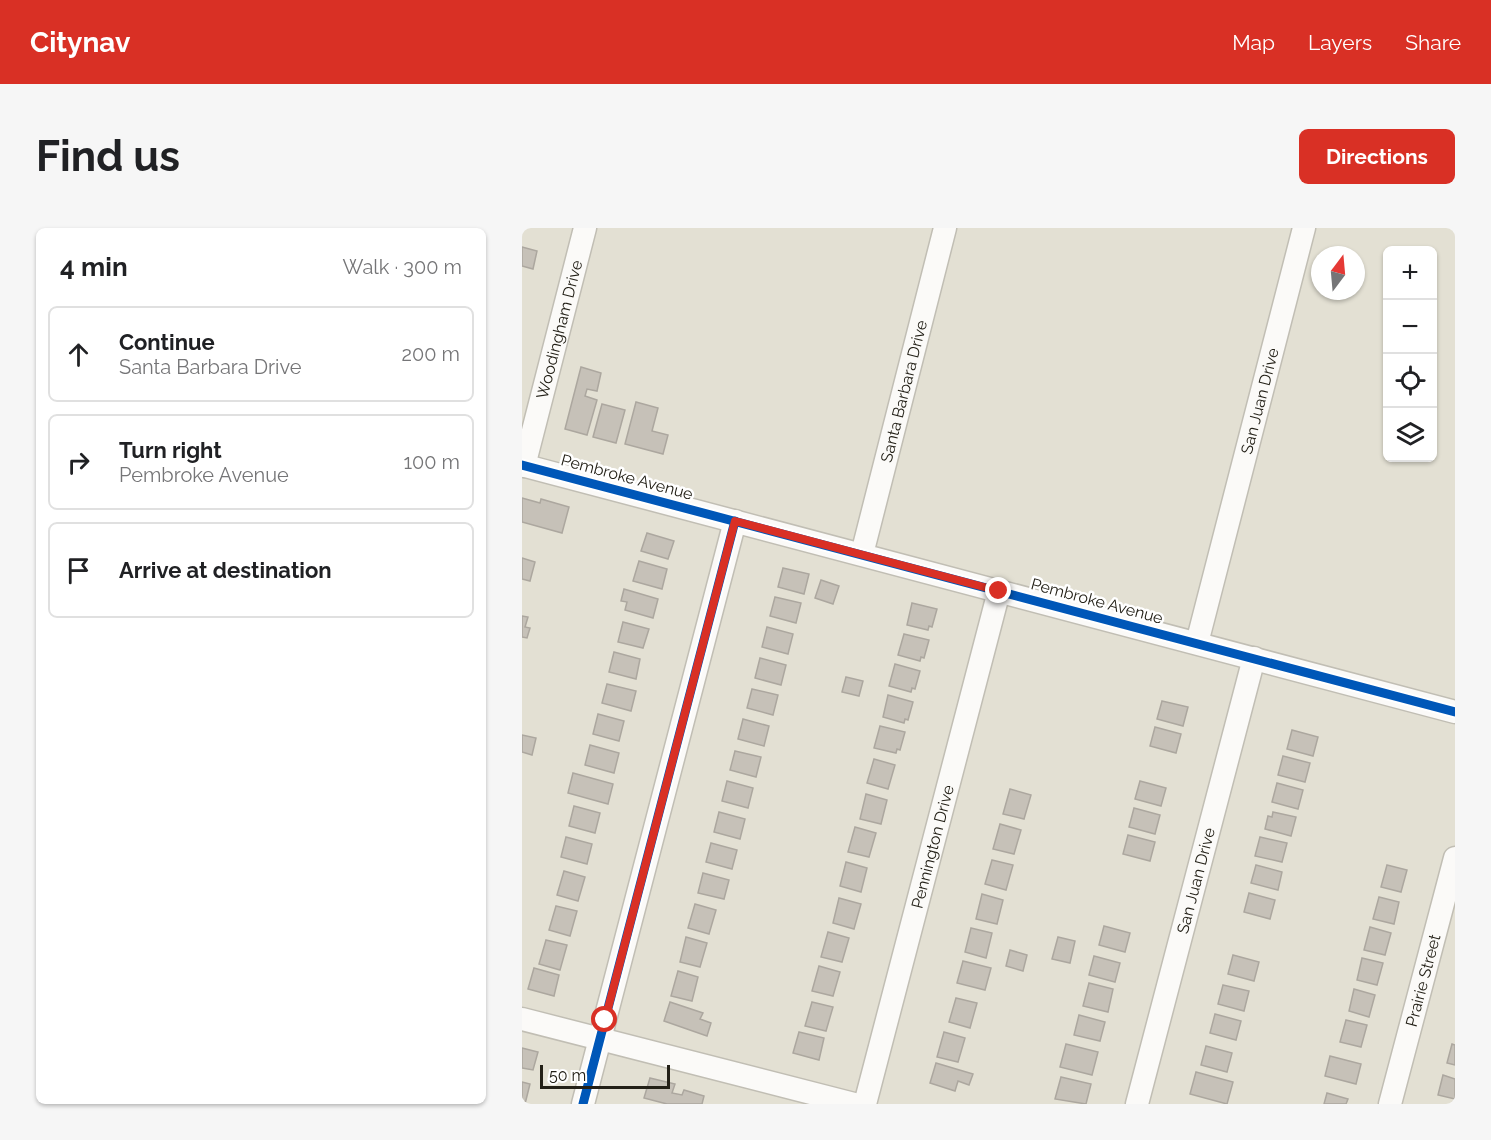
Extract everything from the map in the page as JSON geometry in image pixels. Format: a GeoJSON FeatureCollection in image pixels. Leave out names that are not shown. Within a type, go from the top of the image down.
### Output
{"type":"FeatureCollection","features":[{"type":"Feature","properties":{"kind":"street","name":"Woodingham Drive"},"geometry":{"type":"LineString","coordinates":[[523,465],[585,228]]}},
{"type":"Feature","properties":{"kind":"street","name":"Santa Barbara Drive"},"geometry":{"type":"LineString","coordinates":[[862,554],[945,228]]}},
{"type":"Feature","properties":{"kind":"street","name":"San Juan Drive"},"geometry":{"type":"LineString","coordinates":[[1197,643],[1304,228]]}},
{"type":"Feature","properties":{"kind":"street","name":"Pembroke Avenue"},"geometry":{"type":"LineString","coordinates":[[523,465],[1455,712]]}},
{"type":"Feature","properties":{"kind":"street"},"geometry":{"type":"LineString","coordinates":[[583,1104],[735,521]]}},
{"type":"Feature","properties":{"kind":"street","name":"Pennington Drive"},"geometry":{"type":"LineString","coordinates":[[865,1104],[999,591]]}},
{"type":"Feature","properties":{"kind":"street","name":"San Juan Drive"},"geometry":{"type":"LineString","coordinates":[[1137,1104],[1254,658]]}},
{"type":"Feature","properties":{"kind":"street","name":"Prairie Street"},"geometry":{"type":"LineString","coordinates":[[1390,1104],[1455,858]]}},
{"type":"Feature","properties":{"kind":"street"},"geometry":{"type":"LineString","coordinates":[[522,1019],[854,1104]]}},
{"type":"Feature","properties":{"kind":"building"},"geometry":{"type":"Polygon","coordinates":[[[522,247],[537,251],[533,269],[522,266],[522,247]]]}},
{"type":"Feature","properties":{"kind":"building"},"geometry":{"type":"Polygon","coordinates":[[[581,367],[601,373],[597,391],[587,389],[585,396],[597,400],[587,435],[565,429],[581,367]]]}},
{"type":"Feature","properties":{"kind":"building"},"geometry":{"type":"Polygon","coordinates":[[[636,402],[658,408],[652,431],[668,435],[663,454],[625,444],[636,402]]]}},
{"type":"Feature","properties":{"kind":"building"},"geometry":{"type":"Polygon","coordinates":[[[602,404],[625,410],[616,443],[593,437],[602,404]]]}},
{"type":"Feature","properties":{"kind":"building"},"geometry":{"type":"Polygon","coordinates":[[[522,498],[540,503],[541,499],[569,507],[562,533],[522,522],[522,498]]]}},
{"type":"Feature","properties":{"kind":"building"},"geometry":{"type":"Polygon","coordinates":[[[647,533],[674,541],[668,559],[641,551],[647,533]]]}},
{"type":"Feature","properties":{"kind":"building"},"geometry":{"type":"Polygon","coordinates":[[[522,558],[535,562],[530,581],[522,579],[522,558]]]}},
{"type":"Feature","properties":{"kind":"building"},"geometry":{"type":"Polygon","coordinates":[[[639,561],[667,569],[662,589],[633,581],[639,561]]]}},
{"type":"Feature","properties":{"kind":"building"},"geometry":{"type":"Polygon","coordinates":[[[783,568],[809,574],[804,594],[778,587],[783,568]]]}},
{"type":"Feature","properties":{"kind":"building"},"geometry":{"type":"Polygon","coordinates":[[[821,580],[839,586],[833,604],[815,598],[821,580]]]}},
{"type":"Feature","properties":{"kind":"building"},"geometry":{"type":"Polygon","coordinates":[[[624,589],[658,599],[653,618],[625,610],[627,602],[621,601],[624,589]]]}},
{"type":"Feature","properties":{"kind":"building"},"geometry":{"type":"Polygon","coordinates":[[[775,597],[801,603],[796,623],[770,616],[775,597]]]}},
{"type":"Feature","properties":{"kind":"building"},"geometry":{"type":"Polygon","coordinates":[[[912,603],[937,609],[932,627],[929,626],[928,630],[907,625],[912,603]]]}},
{"type":"Feature","properties":{"kind":"building"},"geometry":{"type":"Polygon","coordinates":[[[522,616],[528,617],[525,627],[530,628],[527,638],[522,637],[522,616]]]}},
{"type":"Feature","properties":{"kind":"building"},"geometry":{"type":"Polygon","coordinates":[[[623,622],[649,629],[643,648],[618,642],[623,622]]]}},
{"type":"Feature","properties":{"kind":"building"},"geometry":{"type":"Polygon","coordinates":[[[767,627],[793,634],[788,654],[762,647],[767,627]]]}},
{"type":"Feature","properties":{"kind":"building"},"geometry":{"type":"Polygon","coordinates":[[[904,634],[929,640],[924,658],[921,657],[920,661],[898,655],[904,634]]]}},
{"type":"Feature","properties":{"kind":"building"},"geometry":{"type":"Polygon","coordinates":[[[614,652],[640,659],[636,679],[609,672],[614,652]]]}},
{"type":"Feature","properties":{"kind":"building"},"geometry":{"type":"Polygon","coordinates":[[[760,658],[786,665],[781,685],[755,678],[760,658]]]}},
{"type":"Feature","properties":{"kind":"building"},"geometry":{"type":"Polygon","coordinates":[[[895,664],[920,671],[915,689],[912,688],[911,692],[889,686],[895,664]]]}},
{"type":"Feature","properties":{"kind":"building"},"geometry":{"type":"Polygon","coordinates":[[[846,677],[863,681],[859,696],[842,692],[846,677]]]}},
{"type":"Feature","properties":{"kind":"building"},"geometry":{"type":"Polygon","coordinates":[[[607,684],[636,691],[631,711],[602,703],[607,684]]]}},
{"type":"Feature","properties":{"kind":"building"},"geometry":{"type":"Polygon","coordinates":[[[752,689],[778,695],[773,715],[747,708],[752,689]]]}},
{"type":"Feature","properties":{"kind":"building"},"geometry":{"type":"Polygon","coordinates":[[[888,695],[913,702],[908,720],[905,719],[904,723],[883,717],[888,695]]]}},
{"type":"Feature","properties":{"kind":"building"},"geometry":{"type":"Polygon","coordinates":[[[1162,701],[1188,707],[1183,726],[1157,719],[1162,701]]]}},
{"type":"Feature","properties":{"kind":"building"},"geometry":{"type":"Polygon","coordinates":[[[598,714],[624,721],[619,741],[593,734],[598,714]]]}},
{"type":"Feature","properties":{"kind":"building"},"geometry":{"type":"Polygon","coordinates":[[[743,719],[769,726],[764,746],[738,739],[743,719]]]}},
{"type":"Feature","properties":{"kind":"building"},"geometry":{"type":"Polygon","coordinates":[[[880,726],[905,732],[900,750],[897,749],[896,753],[874,748],[880,726]]]}},
{"type":"Feature","properties":{"kind":"building"},"geometry":{"type":"Polygon","coordinates":[[[1155,727],[1181,734],[1176,753],[1150,746],[1155,727]]]}},
{"type":"Feature","properties":{"kind":"building"},"geometry":{"type":"Polygon","coordinates":[[[1292,730],[1318,737],[1313,756],[1287,749],[1292,730]]]}},
{"type":"Feature","properties":{"kind":"building"},"geometry":{"type":"Polygon","coordinates":[[[522,735],[536,738],[532,755],[522,752],[522,735]]]}},
{"type":"Feature","properties":{"kind":"building"},"geometry":{"type":"Polygon","coordinates":[[[590,745],[619,753],[614,773],[585,765],[590,745]]]}},
{"type":"Feature","properties":{"kind":"building"},"geometry":{"type":"Polygon","coordinates":[[[735,751],[761,757],[756,777],[730,770],[735,751]]]}},
{"type":"Feature","properties":{"kind":"building"},"geometry":{"type":"Polygon","coordinates":[[[1283,756],[1310,763],[1305,782],[1278,775],[1283,756]]]}},
{"type":"Feature","properties":{"kind":"building"},"geometry":{"type":"Polygon","coordinates":[[[874,759],[895,765],[888,789],[867,783],[874,759]]]}},
{"type":"Feature","properties":{"kind":"building"},"geometry":{"type":"Polygon","coordinates":[[[573,773],[613,784],[608,804],[568,793],[573,773]]]}},
{"type":"Feature","properties":{"kind":"building"},"geometry":{"type":"Polygon","coordinates":[[[727,781],[753,788],[748,808],[722,801],[727,781]]]}},
{"type":"Feature","properties":{"kind":"building"},"geometry":{"type":"Polygon","coordinates":[[[1140,781],[1166,788],[1161,806],[1135,799],[1140,781]]]}},
{"type":"Feature","properties":{"kind":"building"},"geometry":{"type":"Polygon","coordinates":[[[1277,783],[1303,790],[1298,809],[1272,802],[1277,783]]]}},
{"type":"Feature","properties":{"kind":"building"},"geometry":{"type":"Polygon","coordinates":[[[1010,789],[1031,795],[1024,819],[1003,814],[1010,789]]]}},
{"type":"Feature","properties":{"kind":"building"},"geometry":{"type":"Polygon","coordinates":[[[866,794],[887,800],[881,824],[860,819],[866,794]]]}},
{"type":"Feature","properties":{"kind":"building"},"geometry":{"type":"Polygon","coordinates":[[[574,806],[600,813],[595,833],[569,826],[574,806]]]}},
{"type":"Feature","properties":{"kind":"building"},"geometry":{"type":"Polygon","coordinates":[[[1134,808],[1160,815],[1155,834],[1129,827],[1134,808]]]}},
{"type":"Feature","properties":{"kind":"building"},"geometry":{"type":"Polygon","coordinates":[[[719,812],[745,819],[740,839],[714,832],[719,812]]]}},
{"type":"Feature","properties":{"kind":"building"},"geometry":{"type":"Polygon","coordinates":[[[1273,812],[1296,817],[1291,836],[1265,829],[1268,816],[1272,817],[1273,812]]]}},
{"type":"Feature","properties":{"kind":"building"},"geometry":{"type":"Polygon","coordinates":[[[1000,824],[1021,830],[1014,854],[993,849],[1000,824]]]}},
{"type":"Feature","properties":{"kind":"building"},"geometry":{"type":"Polygon","coordinates":[[[855,827],[876,833],[869,857],[848,852],[855,827]]]}},
{"type":"Feature","properties":{"kind":"building"},"geometry":{"type":"Polygon","coordinates":[[[1128,835],[1155,842],[1150,861],[1123,854],[1128,835]]]}},
{"type":"Feature","properties":{"kind":"building"},"geometry":{"type":"Polygon","coordinates":[[[566,837],[592,844],[587,864],[561,857],[566,837]]]}},
{"type":"Feature","properties":{"kind":"building"},"geometry":{"type":"Polygon","coordinates":[[[1260,837],[1287,843],[1282,862],[1255,856],[1260,837]]]}},
{"type":"Feature","properties":{"kind":"building"},"geometry":{"type":"Polygon","coordinates":[[[711,843],[737,850],[732,869],[706,862],[711,843]]]}},
{"type":"Feature","properties":{"kind":"building"},"geometry":{"type":"Polygon","coordinates":[[[992,860],[1013,865],[1006,890],[985,884],[992,860]]]}},
{"type":"Feature","properties":{"kind":"building"},"geometry":{"type":"Polygon","coordinates":[[[846,862],[867,868],[861,892],[840,886],[846,862]]]}},
{"type":"Feature","properties":{"kind":"building"},"geometry":{"type":"Polygon","coordinates":[[[1256,865],[1282,872],[1278,890],[1251,883],[1256,865]]]}},
{"type":"Feature","properties":{"kind":"building"},"geometry":{"type":"Polygon","coordinates":[[[1387,865],[1407,870],[1401,892],[1381,887],[1387,865]]]}},
{"type":"Feature","properties":{"kind":"building"},"geometry":{"type":"Polygon","coordinates":[[[564,871],[585,877],[578,901],[557,895],[564,871]]]}},
{"type":"Feature","properties":{"kind":"building"},"geometry":{"type":"Polygon","coordinates":[[[703,873],[729,880],[724,899],[698,893],[703,873]]]}},
{"type":"Feature","properties":{"kind":"building"},"geometry":{"type":"Polygon","coordinates":[[[1249,893],[1275,900],[1270,919],[1244,912],[1249,893]]]}},
{"type":"Feature","properties":{"kind":"building"},"geometry":{"type":"Polygon","coordinates":[[[982,894],[1003,900],[997,924],[976,919],[982,894]]]}},
{"type":"Feature","properties":{"kind":"building"},"geometry":{"type":"Polygon","coordinates":[[[1379,897],[1399,902],[1394,924],[1373,919],[1379,897]]]}},
{"type":"Feature","properties":{"kind":"building"},"geometry":{"type":"Polygon","coordinates":[[[839,898],[861,904],[854,929],[833,923],[839,898]]]}},
{"type":"Feature","properties":{"kind":"building"},"geometry":{"type":"Polygon","coordinates":[[[695,904],[716,910],[709,934],[688,928],[695,904]]]}},
{"type":"Feature","properties":{"kind":"building"},"geometry":{"type":"Polygon","coordinates":[[[556,906],[577,911],[570,936],[549,930],[556,906]]]}},
{"type":"Feature","properties":{"kind":"building"},"geometry":{"type":"Polygon","coordinates":[[[1104,926],[1130,933],[1125,952],[1099,945],[1104,926]]]}},
{"type":"Feature","properties":{"kind":"building"},"geometry":{"type":"Polygon","coordinates":[[[1370,927],[1391,933],[1385,955],[1364,950],[1370,927]]]}},
{"type":"Feature","properties":{"kind":"building"},"geometry":{"type":"Polygon","coordinates":[[[971,928],[992,933],[986,958],[965,952],[971,928]]]}},
{"type":"Feature","properties":{"kind":"building"},"geometry":{"type":"Polygon","coordinates":[[[828,932],[849,938],[842,962],[821,957],[828,932]]]}},
{"type":"Feature","properties":{"kind":"building"},"geometry":{"type":"Polygon","coordinates":[[[686,937],[707,943],[700,967],[680,962],[686,937]]]}},
{"type":"Feature","properties":{"kind":"building"},"geometry":{"type":"Polygon","coordinates":[[[1058,937],[1075,941],[1070,963],[1052,959],[1058,937]]]}},
{"type":"Feature","properties":{"kind":"building"},"geometry":{"type":"Polygon","coordinates":[[[546,940],[567,945],[560,970],[539,964],[546,940]]]}},
{"type":"Feature","properties":{"kind":"building"},"geometry":{"type":"Polygon","coordinates":[[[1010,950],[1027,955],[1023,971],[1006,966],[1010,950]]]}},
{"type":"Feature","properties":{"kind":"building"},"geometry":{"type":"Polygon","coordinates":[[[1233,955],[1259,962],[1254,981],[1228,974],[1233,955]]]}},
{"type":"Feature","properties":{"kind":"building"},"geometry":{"type":"Polygon","coordinates":[[[1094,956],[1120,963],[1115,982],[1089,975],[1094,956]]]}},
{"type":"Feature","properties":{"kind":"building"},"geometry":{"type":"Polygon","coordinates":[[[1362,958],[1383,963],[1377,985],[1357,980],[1362,958]]]}},
{"type":"Feature","properties":{"kind":"building"},"geometry":{"type":"Polygon","coordinates":[[[963,961],[991,968],[985,990],[957,983],[963,961]]]}},
{"type":"Feature","properties":{"kind":"building"},"geometry":{"type":"Polygon","coordinates":[[[819,966],[840,972],[833,996],[812,991],[819,966]]]}},
{"type":"Feature","properties":{"kind":"building"},"geometry":{"type":"Polygon","coordinates":[[[534,968],[559,975],[554,996],[528,989],[534,968]]]}},
{"type":"Feature","properties":{"kind":"building"},"geometry":{"type":"Polygon","coordinates":[[[678,971],[698,977],[692,1001],[671,996],[678,971]]]}},
{"type":"Feature","properties":{"kind":"building"},"geometry":{"type":"Polygon","coordinates":[[[1089,983],[1113,989],[1108,1012],[1083,1006],[1089,983]]]}},
{"type":"Feature","properties":{"kind":"building"},"geometry":{"type":"Polygon","coordinates":[[[1223,985],[1249,991],[1244,1011],[1218,1004],[1223,985]]]}},
{"type":"Feature","properties":{"kind":"building"},"geometry":{"type":"Polygon","coordinates":[[[1354,989],[1375,995],[1369,1017],[1349,1011],[1354,989]]]}},
{"type":"Feature","properties":{"kind":"building"},"geometry":{"type":"Polygon","coordinates":[[[956,998],[977,1003],[970,1028],[949,1022],[956,998]]]}},
{"type":"Feature","properties":{"kind":"building"},"geometry":{"type":"Polygon","coordinates":[[[670,1002],[703,1013],[700,1019],[711,1023],[707,1036],[664,1021],[670,1002]]]}},
{"type":"Feature","properties":{"kind":"building"},"geometry":{"type":"Polygon","coordinates":[[[812,1002],[833,1007],[826,1031],[805,1026],[812,1002]]]}},
{"type":"Feature","properties":{"kind":"building"},"geometry":{"type":"Polygon","coordinates":[[[1215,1014],[1241,1021],[1236,1040],[1210,1033],[1215,1014]]]}},
{"type":"Feature","properties":{"kind":"building"},"geometry":{"type":"Polygon","coordinates":[[[1079,1015],[1105,1022],[1100,1041],[1074,1035],[1079,1015]]]}},
{"type":"Feature","properties":{"kind":"building"},"geometry":{"type":"Polygon","coordinates":[[[1346,1020],[1367,1025],[1361,1047],[1340,1042],[1346,1020]]]}},
{"type":"Feature","properties":{"kind":"building"},"geometry":{"type":"Polygon","coordinates":[[[799,1032],[824,1038],[819,1060],[793,1053],[799,1032]]]}},
{"type":"Feature","properties":{"kind":"building"},"geometry":{"type":"Polygon","coordinates":[[[944,1032],[965,1038],[958,1062],[937,1057],[944,1032]]]}},
{"type":"Feature","properties":{"kind":"building"},"geometry":{"type":"Polygon","coordinates":[[[1066,1044],[1098,1052],[1092,1075],[1060,1067],[1066,1044]]]}},
{"type":"Feature","properties":{"kind":"building"},"geometry":{"type":"Polygon","coordinates":[[[1452,1044],[1455,1045],[1455,1065],[1447,1063],[1452,1044]]]}},
{"type":"Feature","properties":{"kind":"building"},"geometry":{"type":"Polygon","coordinates":[[[1206,1046],[1232,1053],[1227,1072],[1201,1065],[1206,1046]]]}},
{"type":"Feature","properties":{"kind":"building"},"geometry":{"type":"Polygon","coordinates":[[[522,1048],[538,1052],[533,1070],[522,1068],[522,1048]]]}},
{"type":"Feature","properties":{"kind":"building"},"geometry":{"type":"Polygon","coordinates":[[[1330,1056],[1361,1064],[1356,1084],[1325,1076],[1330,1056]]]}},
{"type":"Feature","properties":{"kind":"building"},"geometry":{"type":"Polygon","coordinates":[[[936,1063],[973,1074],[969,1085],[958,1081],[955,1091],[930,1083],[936,1063]]]}},
{"type":"Feature","properties":{"kind":"building"},"geometry":{"type":"Polygon","coordinates":[[[1196,1072],[1233,1082],[1227,1104],[1190,1094],[1196,1072]]]}},
{"type":"Feature","properties":{"kind":"building"},"geometry":{"type":"Polygon","coordinates":[[[1443,1075],[1455,1079],[1455,1099],[1438,1095],[1443,1075]]]}},
{"type":"Feature","properties":{"kind":"building"},"geometry":{"type":"Polygon","coordinates":[[[1061,1077],[1091,1084],[1086,1104],[1055,1099],[1061,1077]]]}},
{"type":"Feature","properties":{"kind":"building"},"geometry":{"type":"Polygon","coordinates":[[[650,1078],[675,1084],[672,1093],[682,1095],[684,1090],[704,1096],[702,1104],[667,1104],[644,1098],[650,1078]]]}},
{"type":"Feature","properties":{"kind":"building"},"geometry":{"type":"Polygon","coordinates":[[[522,1082],[530,1084],[525,1104],[522,1104],[522,1082]]]}},
{"type":"Feature","properties":{"kind":"building"},"geometry":{"type":"Polygon","coordinates":[[[1327,1093],[1348,1099],[1346,1104],[1324,1104],[1327,1093]]]}},
{"type":"Feature","properties":{"kind":"cycle path"},"geometry":{"type":"LineString","coordinates":[[522,465],[1455,712]]}},
{"type":"Feature","properties":{"kind":"cycle path"},"geometry":{"type":"LineString","coordinates":[[583,1104],[735,521]]}},
{"type":"Feature","properties":{"kind":"route"},"geometry":{"type":"LineString","coordinates":[[605,1020],[735,521],[999,591]]}}]}
